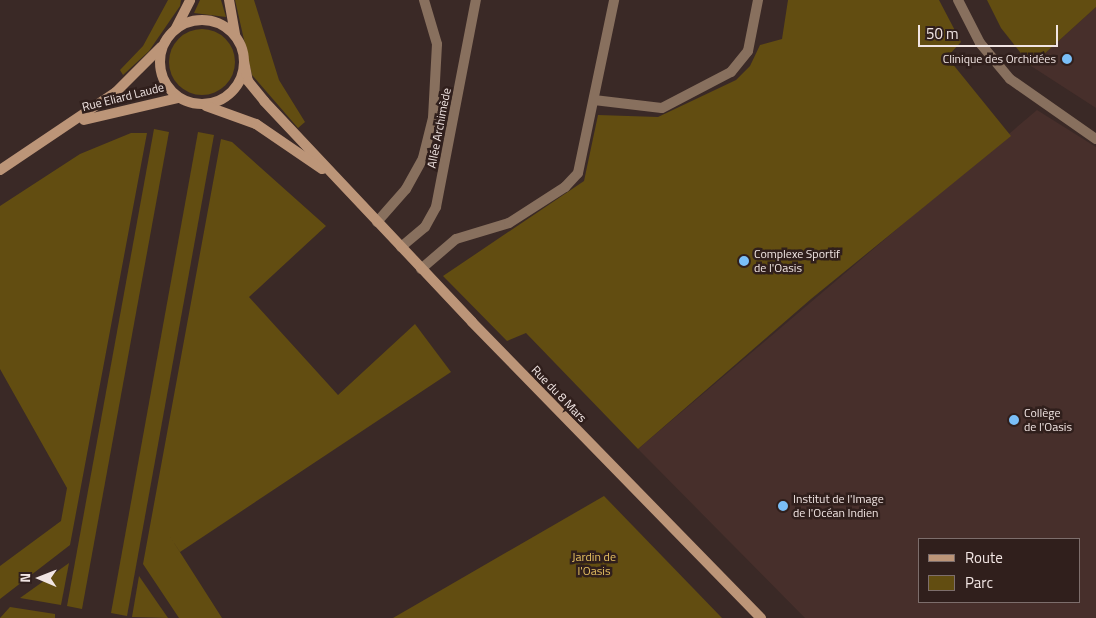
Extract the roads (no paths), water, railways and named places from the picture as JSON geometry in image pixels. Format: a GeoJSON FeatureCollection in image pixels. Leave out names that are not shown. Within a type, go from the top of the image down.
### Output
{"type":"FeatureCollection","features":[{"type":"Feature","properties":{"kind":"main road"},"geometry":{"type":"LineString","coordinates":[[190,0],[175,30],[164,44],[161,73],[178,98],[203,105],[222,99],[237,86],[244,61],[234,35],[229,0]]}},
{"type":"Feature","properties":{"kind":"main road"},"geometry":{"type":"LineString","coordinates":[[175,30],[186,23],[212,21],[234,35]]}},
{"type":"Feature","properties":{"kind":"main road","name":"Rue Eliard Laude"},"geometry":{"type":"LineString","coordinates":[[0,170],[73,123],[116,92],[164,44]]}},
{"type":"Feature","properties":{"kind":"main road","name":"Rue du 8 Mars"},"geometry":{"type":"LineString","coordinates":[[244,61],[248,81],[342,185],[421,269],[761,618]]}},
{"type":"Feature","properties":{"kind":"main road","name":"Rue Eliard Laude"},"geometry":{"type":"LineString","coordinates":[[73,123],[178,98]]}},
{"type":"Feature","properties":{"kind":"main road","name":"Rue du 8 Mars"},"geometry":{"type":"LineString","coordinates":[[203,105],[256,124],[342,185]]}},
{"type":"Feature","properties":{"kind":"street"},"geometry":{"type":"LineString","coordinates":[[377,222],[406,189],[423,158],[433,118],[437,44],[424,0]]}},
{"type":"Feature","properties":{"kind":"street","name":"Allée Archimède"},"geometry":{"type":"LineString","coordinates":[[401,247],[424,227],[436,207],[476,0]]}},
{"type":"Feature","properties":{"kind":"street"},"geometry":{"type":"LineString","coordinates":[[421,269],[456,239],[509,223],[572,181],[582,164],[614,0]]}},
{"type":"Feature","properties":{"kind":"street"},"geometry":{"type":"LineString","coordinates":[[594,100],[662,108],[731,72],[748,51],[758,0]]}},
{"type":"Feature","properties":{"kind":"street"},"geometry":{"type":"LineString","coordinates":[[958,0],[980,43],[1010,79],[1096,139]]}},
{"type":"Feature","properties":{"kind":"place","name":"Clinique des Orchidées"},"geometry":{"type":"Point","coordinates":[1067,59]}},
{"type":"Feature","properties":{"kind":"place","name":"Complexe Sportif de l'Oasis"},"geometry":{"type":"Point","coordinates":[744,261]}},
{"type":"Feature","properties":{"kind":"place","name":"Collège de l'Oasis"},"geometry":{"type":"Point","coordinates":[1014,420]}},
{"type":"Feature","properties":{"kind":"place","name":"Institut de l'Image de l'Océan Indien"},"geometry":{"type":"Point","coordinates":[783,506]}},
{"type":"Feature","properties":{"kind":"park label","name":"Jardin de l'Oasis"},"geometry":{"type":"Point","coordinates":[594,564]}}]}
